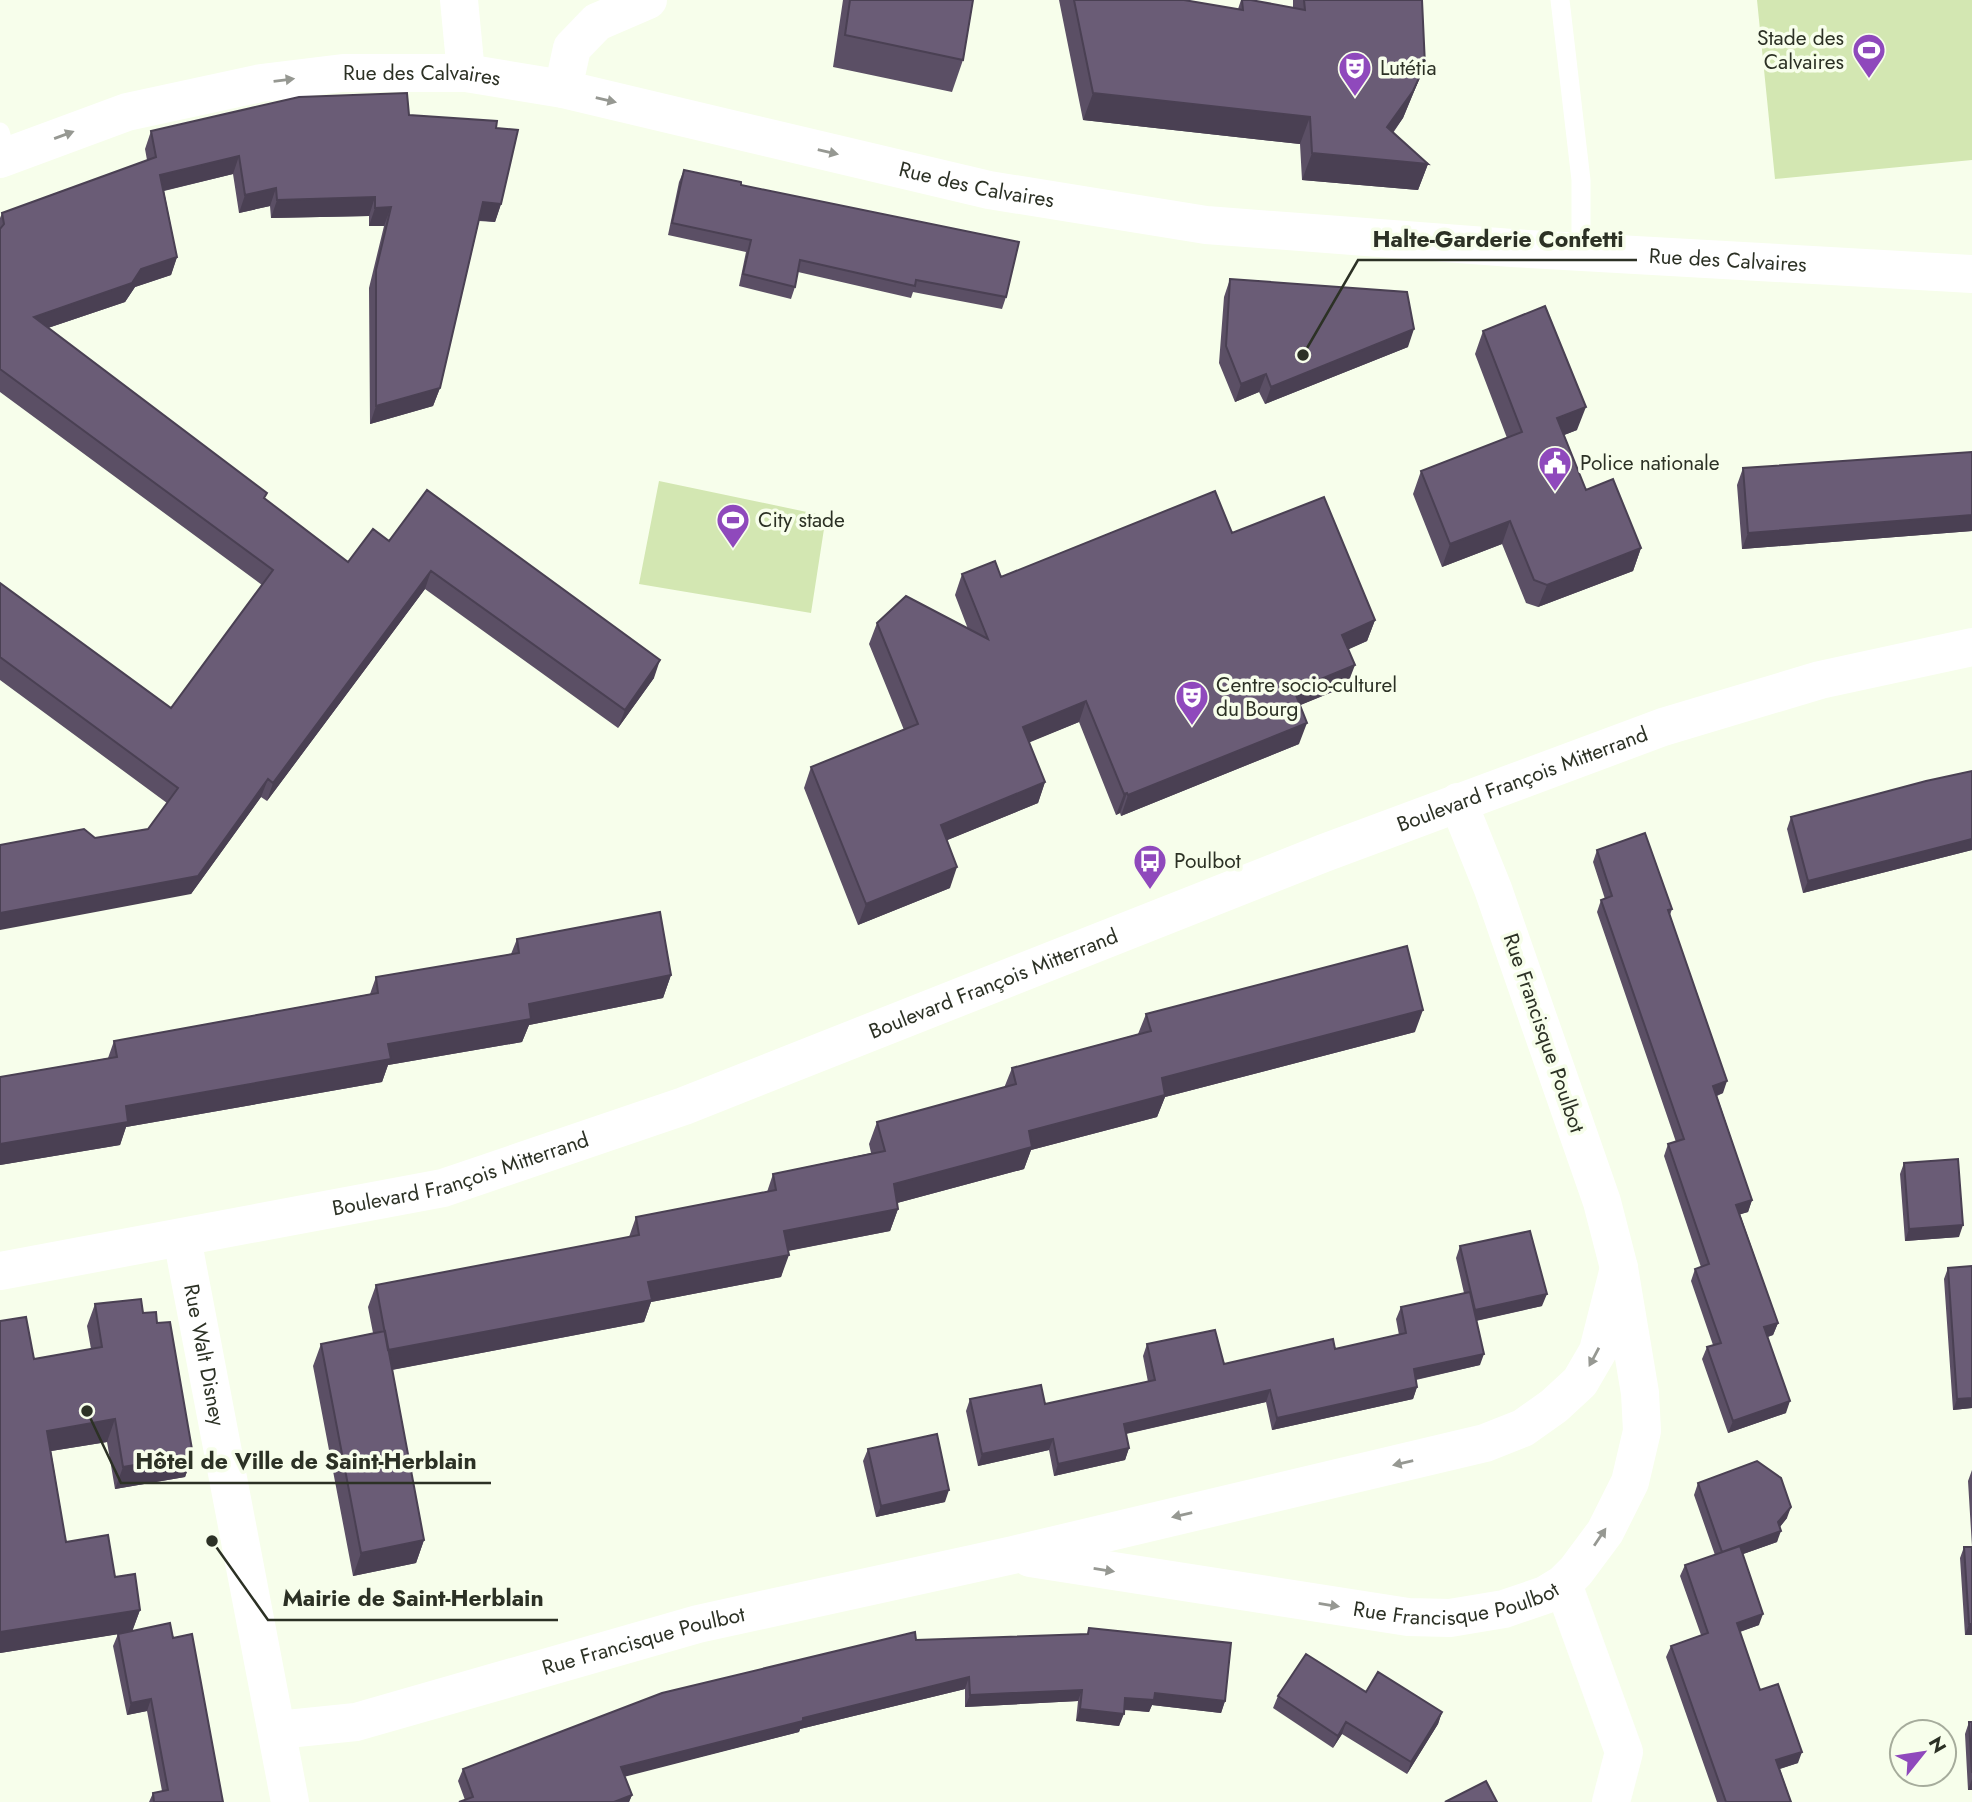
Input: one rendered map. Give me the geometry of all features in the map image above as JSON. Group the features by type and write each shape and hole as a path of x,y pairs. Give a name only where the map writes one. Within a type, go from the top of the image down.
{"street":[{"path":"459,0 466,73"},
{"path":"563,89 572,48 597,22 648,0"},
{"name":"Rue des Calvaires","path":"2,149 127,112 261,83 343,73 466,73 563,89 989,190 1206,225 1581,252 1972,274"},
{"name":"Boulevard François Mitterrand","path":"0,1271 443,1188 684,1106 1458,802 1662,727 1820,680 1972,647"},
{"name":"Rue Francisque Poulbot","path":"1013,1555 1408,1617 1450,1618 1504,1609 1545,1595 1563,1584 1576,1571 1605,1532 1630,1482 1642,1431 1640,1393 1619,1268 1602,1202 1493,889 1458,802"},
{"name":"Rue Walt Disney","path":"182,1238 290,1802"},
{"name":"Rue Francisque Poulbot","path":"277,1730 356,1722 698,1624 1013,1555 1485,1443 1523,1428 1554,1406 1580,1381 1598,1351 1619,1268"},
{"path":"1563,1584 1625,1752 1611,1802"}],"lane":[{"path":"1560,0 1581,180 1581,252"}],"green space":[{"name":"Stade des Calvaires","path":"1757,0 1972,0 1972,160 1775,179"},
{"name":"City stade","path":"659,481 826,516 811,613 639,584"}],"building":[{"path":"850,0 973,0 963,60 845,35"},
{"path":"1074,0 1184,0 1243,10 1242,0 1251,0 1305,10 1304,0 1422,0 1425,65 1413,91 1387,127 1428,164 1312,153 1310,117 1093,93"},
{"path":"407,93 409,115 497,121 496,128 518,130 501,204 483,202 440,388 376,406 376,270 391,207 375,208 375,197 277,200 276,188 245,195 239,156 160,175 177,257 141,269 132,283 34,317 267,493 264,498 348,562 373,529 389,541 427,490 660,660 625,710 431,571 273,783 268,779 198,876 0,913 0,845 84,829 95,838 148,829 178,788 0,657 0,583 171,708 273,570 0,369 0,229 4,224 2,213 156,157 151,131 299,97"},
{"path":"684,170 741,182 741,185 1019,242 1006,297 916,280 915,286 800,260 795,287 743,274 751,240 672,223"},
{"path":"1230,279 1407,292 1414,329 1271,387 1266,374 1241,384 1226,346"},
{"path":"1545,306 1586,407 1557,418 1586,490 1613,479 1641,548 1547,585 1534,580 1510,521 1450,544 1421,471 1522,432 1483,331"},
{"path":"1972,452 1972,515 1748,533 1743,468"},
{"name":"Centre socio-culturel du Bourg","path":"1215,491 1232,533 1324,497 1375,620 1342,635 1355,665 1294,690 1307,723 1128,795 1124,794 1086,701 1023,727 1045,782 941,825 957,867 866,904 811,767 918,724 877,623 906,596 988,639 962,574 995,561 1001,577"},
{"path":"1972,771 1972,839 1808,881 1791,817"},
{"path":"1645,833 1672,909 1668,910 1727,1081 1713,1086 1752,1200 1736,1205 1778,1323 1764,1327 1790,1401 1733,1421 1707,1347 1721,1343 1695,1269 1709,1264 1668,1144 1684,1139 1601,900 1612,896 1597,850"},
{"path":"660,912 671,975 529,1004 531,1019 388,1044 391,1059 126,1106 128,1122 0,1144 0,1077 117,1057 114,1041 378,993 376,977 519,953 517,939"},
{"path":"1407,946 1423,1010 1162,1078 1165,1095 1029,1131 1032,1147 894,1184 898,1209 784,1231 789,1255 648,1282 652,1300 388,1350 376,1285 639,1235 636,1217 776,1190 773,1174 885,1151 877,1122 1016,1084 1012,1068 1151,1031 1146,1014"},
{"path":"1958,1159 1963,1225 1909,1229 1904,1163"},
{"path":"1530,1231 1547,1294 1475,1310 1460,1246"},
{"path":"1972,1266 1972,1398 1957,1399 1948,1268"},
{"path":"1470,1292 1484,1354 1414,1369 1417,1387 1277,1418 1270,1390 1124,1424 1129,1448 1058,1464 1053,1439 982,1454 970,1399 1041,1385 1045,1404 1155,1380 1147,1344 1215,1330 1224,1364 1333,1339 1335,1349 1406,1333 1401,1307"},
{"path":"141,1299 143,1313 156,1312 157,1323 170,1322 193,1455 123,1467 115,1419 47,1431 66,1542 108,1535 115,1577 135,1574 140,1610 0,1632 0,1321 26,1317 34,1359 102,1347 95,1304"},
{"path":"385,1331 424,1540 361,1553 321,1344"},
{"path":"937,1434 949,1490 881,1506 868,1449"},
{"path":"1757,1461 1781,1478 1791,1507 1778,1522 1781,1531 1722,1552 1698,1483"},
{"path":"1740,1546 1763,1614 1737,1623 1760,1690 1778,1684 1802,1752 1776,1760 1791,1802 1726,1802 1671,1646 1708,1633 1685,1565"},
{"path":"1964,1547 1972,1547 1972,1624 1969,1624"},
{"path":"170,1623 173,1638 192,1634 223,1802 154,1802 153,1793 168,1790 151,1699 131,1703 118,1634"},
{"path":"1089,1628 1231,1643 1225,1701 1155,1693 1154,1700 1125,1698 1124,1714 1080,1709 1082,1690 970,1695 969,1677 621,1767 632,1795 614,1802 459,1802 473,1797 463,1769 662,1693 915,1632 916,1640 1088,1634"},
{"path":"1306,1654 1366,1692 1378,1672 1442,1712 1411,1762 1346,1722 1338,1736 1278,1696"},
{"path":"1969,1722 1972,1722 1972,1773"},
{"path":"1486,1781 1497,1802 1445,1802"}],"place":[{"name":"Stade des Calvaires","path":"1869,80"},
{"name":"Lutétia","path":"1355,98"},
{"name":"Halte-Garderie Confetti","path":"1303,355"},
{"name":"Police nationale","path":"1555,493"},
{"name":"City stade","path":"733,550"},
{"name":"Centre socio-culturel du Bourg","path":"1192,727"},
{"name":"Poulbot","path":"1150,891"},
{"name":"Hôtel de Ville de Saint-Herblain","path":"87,1411"},
{"name":"Mairie de Saint-Herblain","path":"212,1541"}]}
